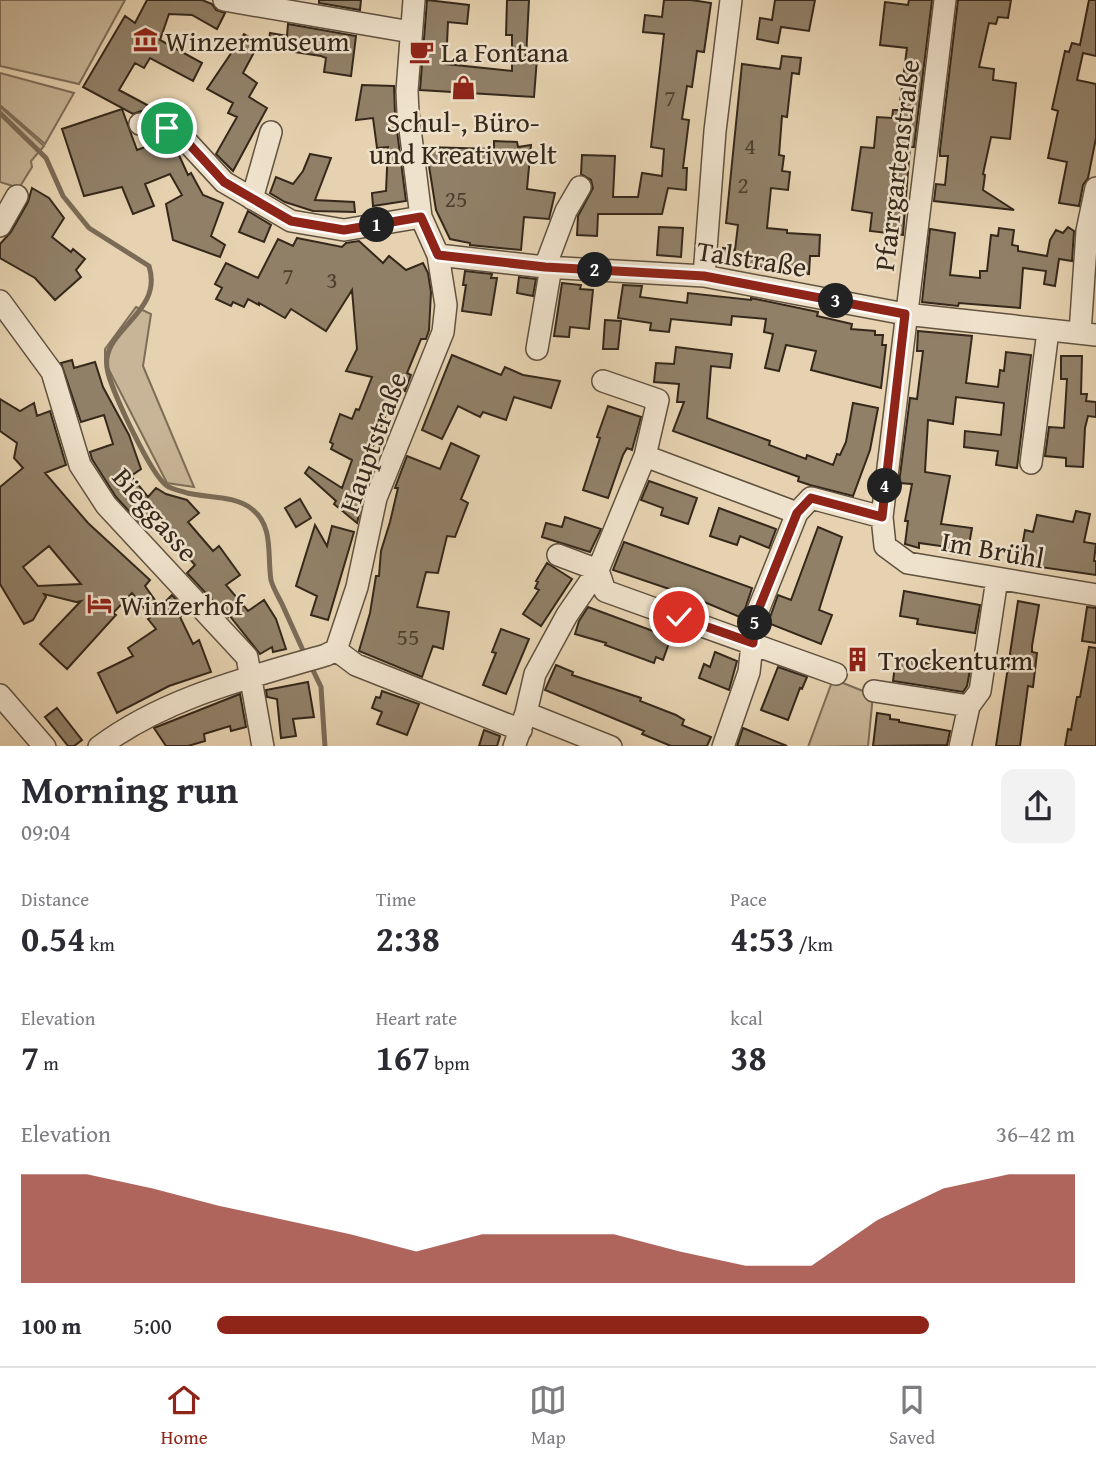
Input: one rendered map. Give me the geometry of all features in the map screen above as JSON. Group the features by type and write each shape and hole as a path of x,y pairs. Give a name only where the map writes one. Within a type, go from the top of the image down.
{"street":[{"path":"224,0 411,32"},
{"name":"Hauptstraße","path":"331,652 357,587 376,498 443,332 446,305 438,255 421,217 408,113 407,91 414,0"},
{"path":"704,276 715,131 731,0"},
{"name":"Pfarrgartenstraße","path":"885,546 882,517 945,0"},
{"path":"140,124 167,128 189,144 224,182 291,221 344,230 421,217"},
{"path":"252,199 271,132"},
{"path":"537,349 548,267 566,211 580,187"},
{"path":"1088,334 1087,231 1096,188"},
{"path":"0,226 17,196"},
{"name":"Talstraße","path":"438,255 548,267 704,276 905,314 1088,334"},
{"name":"Bieggasse","path":"0,301 52,372 80,465 106,505 247,657 263,746"},
{"path":"1031,463 1048,331"},
{"path":"520,730 535,674 567,615 598,570 645,456 658,400 603,382"},
{"path":"645,456 797,513"},
{"path":"723,746 749,672 755,618 797,513 811,498 882,517"},
{"name":"Im Brühl","path":"885,546 908,563 1096,595"},
{"path":"558,555 598,570"},
{"path":"598,570 605,591 836,674"},
{"path":"960,746 969,706 980,691 997,579"},
{"path":"100,746 118,733 164,708 251,676 331,652 356,665 520,730 606,746"},
{"path":"874,691 969,706"},
{"path":"0,695 44,746"}],"shaded area":[{"path":"0,0 125,0 79,84 0,66"},
{"path":"0,73 74,93 45,144 0,105"},
{"path":"0,107 44,146 31,161 32,167 19,188 0,182"},
{"path":"136,307 151,314 143,366 194,487 167,483 105,362 105,349"},
{"path":"833,679 873,695 868,746 808,746"}],"building":[{"path":"147,0 202,0 225,13 217,29 192,15 169,14 160,40 202,63 193,81 150,58 144,68 135,63 119,90 164,114 141,111 133,114 83,87 125,16 135,23"},
{"path":"319,0 361,0 360,10 319,3"},
{"path":"427,0 469,5 467,24 448,22 446,64 512,71 512,35 506,35 507,0 529,0 526,58 537,58 534,97 420,90"},
{"path":"664,0 711,3 704,52 697,51 692,87 687,86 682,119 689,120 683,168 687,168 686,190 668,188 662,214 598,214 597,236 577,235 578,216 593,188 591,180 581,174 582,155 615,156 613,197 638,197 642,173 662,176 664,149 651,147 664,34 643,32 645,15 662,17"},
{"path":"775,0 815,0 809,31 781,27 778,43 757,39 760,18 772,20"},
{"path":"909,0 932,0 914,147 910,147 903,235 870,231 872,213 852,210 861,147 874,148 877,117 892,118 893,110 899,110 907,48 880,45 885,2 908,5"},
{"path":"958,0 1011,0 1008,18 998,17 996,24 989,23 979,67 994,69 993,80 1016,83 1010,139 991,137 983,174 983,190 1014,210 934,201 936,184 945,185 948,156 940,156 940,150"},
{"path":"1089,0 1096,0 1096,56 1083,53 1077,80 1096,84 1096,138 1079,206 1059,203 1067,162 1048,158 1058,111 1052,109 1065,51 1069,52 1072,43 1080,45"},
{"path":"288,24 356,36 351,76 324,72 326,58 321,56 267,48 270,33 287,36"},
{"path":"244,34 259,43 243,73 257,83 249,97 267,108 233,171 216,154 237,117 228,113 233,103 207,89"},
{"path":"782,56 801,58 799,74 792,73 787,117 782,116 779,155 784,156 782,171 790,172 788,190 771,188 767,228 787,230 787,233 820,235 819,256 810,256 809,274 722,261 723,248 735,250 738,225 726,223 742,64 780,69"},
{"path":"362,85 394,86 406,201 373,206 372,193 386,191 388,147 377,148 373,118 356,120"},
{"path":"122,109 137,150 162,141 178,153 188,175 191,173 203,195 223,203 211,236 225,245 220,257 173,240 166,204 182,195 170,174 145,184 154,206 133,214 122,187 84,196 62,129"},
{"path":"494,141 517,142 518,147 531,145 527,189 555,193 549,219 524,217 521,250 470,245 450,239 436,210 426,147 494,149"},
{"path":"310,154 331,158 315,200 354,202 355,212 313,211 285,202 270,193 276,177 293,184 303,171"},
{"path":"32,188 49,198 64,218 52,237 85,259 76,270 81,277 55,300 35,278 0,258 0,244 11,232 28,202"},
{"path":"248,211 271,225 264,242 239,232"},
{"path":"659,227 683,228 681,257 657,255"},
{"path":"1068,227 1074,231 1072,261 1059,259 1055,286 1044,284 1046,271 1023,268 1020,308 922,302 930,229 955,233 950,275 980,278 980,271 987,271 991,235 998,236 999,228 1014,230 1012,245 1018,246 1018,251 1047,256 1050,240 1056,230 1063,233"},
{"path":"297,238 342,247 346,243 359,241 383,263 389,256 406,270 423,263 428,273 431,292 429,330 426,339 421,339 407,373 411,375 405,391 397,387 377,437 378,442 374,444 357,479 367,484 357,523 334,504 336,501 305,473 309,467 342,488 352,460 331,449 333,444 330,442 340,414 352,419 356,409 359,410 372,377 346,371 357,349 352,290 326,331 291,309 285,318 248,299 244,307 233,302 231,306 216,299 222,288 215,284 226,263 258,278 278,239 293,246"},
{"path":"465,271 492,274 491,278 497,278 491,315 462,311"},
{"path":"519,277 536,279 533,296 517,293"},
{"path":"562,283 581,285 580,289 593,290 589,329 570,327 569,337 554,336"},
{"path":"623,285 642,286 640,297 687,303 688,293 751,298 818,312 817,316 852,324 851,329 875,331 875,335 883,335 882,345 886,345 881,388 811,370 816,351 786,345 779,371 765,368 773,334 764,332 766,319 732,316 731,325 671,319 669,332 650,330 651,323 618,318"},
{"path":"605,320 621,321 618,349 603,349"},
{"path":"918,331 972,336 966,383 998,387 1000,370 1004,371 1006,352 1031,355 1017,468 996,465 998,451 964,447 965,431 1001,435 1004,403 956,397 953,424 928,420 925,472 950,476 941,524 972,528 967,556 947,553 948,547 919,543 919,548 905,544 908,521 905,521 912,484 899,483 910,398 917,399 923,351 917,351"},
{"path":"676,347 732,354 730,368 711,366 707,418 770,441 769,445 806,459 807,455 833,465 846,442 853,403 878,408 870,450 853,496 798,481 799,477 673,431 684,402 677,402 679,384 654,382 656,363 674,364"},
{"path":"452,355 501,375 505,367 523,375 560,381 551,408 514,397 506,420 483,412 480,417 458,406 442,439 422,430"},
{"path":"1061,356 1082,356 1081,394 1087,394 1086,401 1096,402 1096,417 1088,416 1085,428 1083,467 1066,466 1066,458 1045,456 1049,427 1064,428 1067,379 1061,379"},
{"path":"72,360 74,368 95,362 103,387 129,435 141,469 131,476 148,497 156,488 187,500 199,513 188,522 213,551 219,546 240,575 226,585 248,611 264,600 276,619 286,649 273,652 272,647 260,654 229,615 228,617 187,573 195,565 159,523 152,518 143,526 116,497 90,452 113,444 104,415 81,422 61,363"},
{"path":"0,399 20,411 34,403 37,416 50,411 66,465 45,473 88,523 150,580 145,586 160,607 172,595 186,610 180,617 193,644 199,640 211,672 169,686 117,713 98,673 133,656 128,648 156,629 148,619 151,617 132,593 113,613 116,615 67,669 40,644 81,601 44,594 46,597 33,620 24,624 0,584 0,487 23,468 14,458 17,443 0,431","holes":["49,546 81,584 38,586 23,567"]},
{"path":"608,406 641,417 632,450 627,448 623,455 608,498 583,490"},
{"path":"451,443 479,456 461,499 468,503 455,537 447,536 438,573 426,572 417,607 449,612 443,649 433,646 422,677 359,651 370,613 376,576 379,576 381,551 398,488 395,488 407,456 440,469"},
{"path":"649,481 697,498 688,524 661,515 663,508 641,500"},
{"path":"300,499 311,518 296,527 285,508"},
{"path":"719,508 776,529 769,548 740,536 737,545 710,536"},
{"path":"1076,511 1090,514 1084,542 1096,544 1096,575 1019,564 1025,530 1033,532 1037,515 1073,522"},
{"path":"565,517 601,529 590,552 542,537 546,523 562,527"},
{"path":"315,525 327,546 332,526 354,532 328,620 311,615 317,596 296,586"},
{"path":"818,527 842,537 819,610 832,615 821,644 768,623 778,595 791,600"},
{"path":"624,542 752,588 742,618 690,596 613,570"},
{"path":"547,563 572,579 541,626 523,614 539,590 535,588 538,582 536,581"},
{"path":"904,591 980,605 975,633 917,624 918,619 900,616"},
{"path":"1018,601 1039,605 1032,646 1032,652 1037,653 1033,687 1028,686 1020,746 996,746"},
{"path":"588,607 664,635 663,637 670,640 663,660 656,657 654,663 605,645 606,643 575,634"},
{"path":"1087,607 1096,608 1096,643 1082,641"},
{"path":"501,629 529,639 506,694 483,685 496,653 492,652"},
{"path":"1089,647 1096,648 1096,746 1065,746 1077,697 1080,697"},
{"path":"715,652 737,661 729,690 699,678 704,664 710,667"},
{"path":"896,658 970,670 967,686 963,692 893,681"},
{"path":"556,665 573,672 572,675 641,698 640,701 676,715 684,720 682,725 711,737 707,746 671,746 642,734 644,731 545,690"},
{"path":"778,667 807,677 788,720 761,710"},
{"path":"308,682 314,717 293,719 296,736 281,738 277,699 267,697 266,690"},
{"path":"382,691 419,704 407,735 377,724 382,712 372,708 376,697 380,698"},
{"path":"240,694 246,727 231,731 230,726 204,734 205,741 188,746 166,746 154,728"},
{"path":"57,708 82,740 74,746 68,746 45,717"},
{"path":"877,713 890,715 890,719 899,722 950,731 947,745 873,746"},
{"path":"743,728 787,746 737,746"},
{"path":"484,730 500,736 497,746 479,746"}],"waterway":[{"path":"0,113 46,158 63,196 89,228 149,266 151,283 148,297 113,342 108,354 107,368 115,393 151,466 167,486 187,493 238,502 260,517 267,533 272,583 306,657"},
{"path":"311,666 321,687 325,746"}],"place":[{"name":"Winzermuseum","path":"145,40"},
{"name":"La Fontana","path":"421,51"},
{"name":"Schul-, Büro- und Kreativwelt","path":"463,87"},
{"name":"Winzerhof","path":"100,604"},
{"name":"Trockenturm","path":"858,659"}],"route":[{"path":"167,128 189,144 224,182 291,221 344,230 421,217 438,255 545,267 704,276 905,314 882,517 811,498 797,513 755,618 753,643 679,617"}]}
